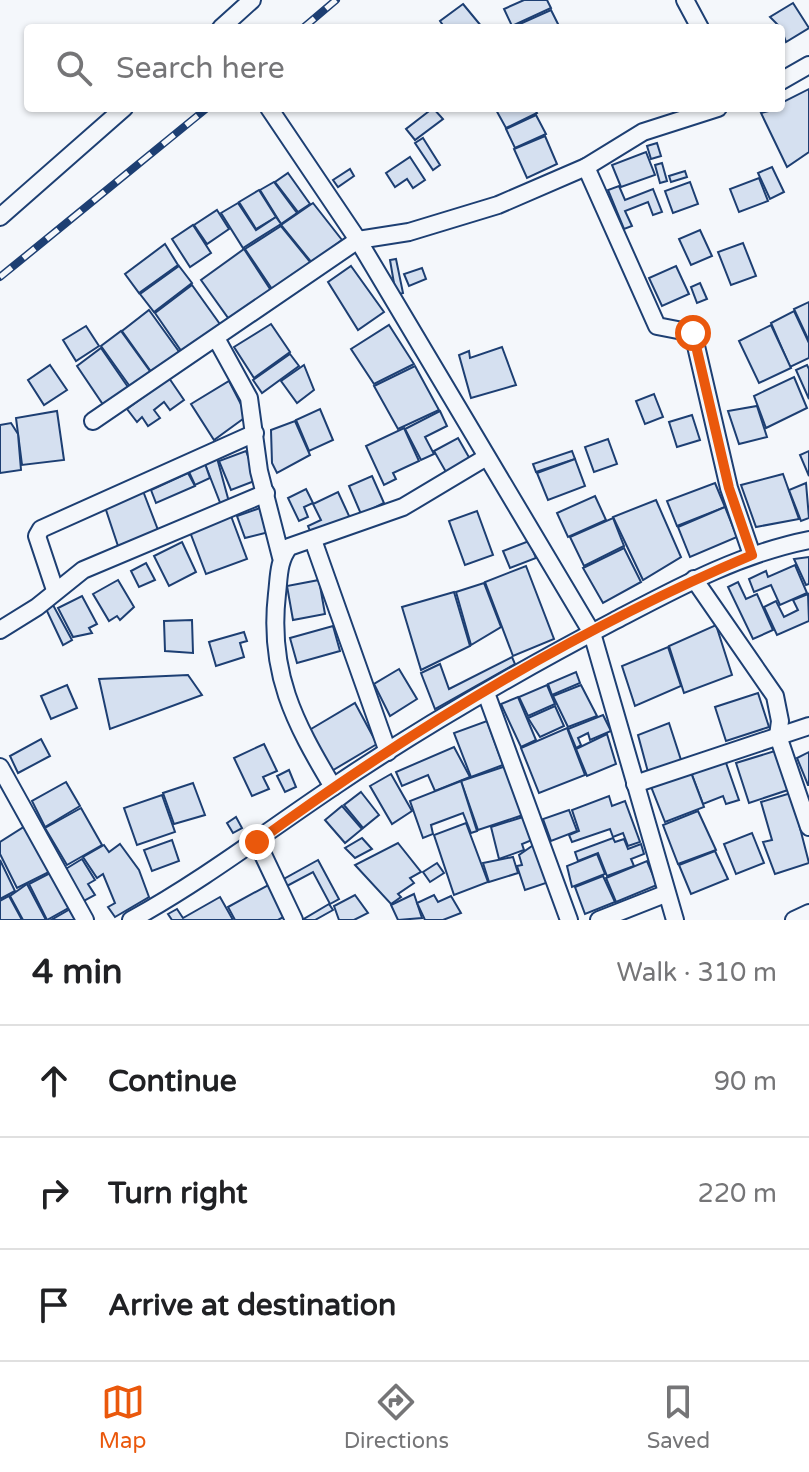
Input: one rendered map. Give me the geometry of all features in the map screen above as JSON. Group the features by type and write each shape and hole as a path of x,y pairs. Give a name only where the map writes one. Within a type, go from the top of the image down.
{"street":[{"path":"225,24 252,0"},
{"path":"685,0 698,24"},
{"path":"785,79 809,65"},
{"path":"0,217 119,112"},
{"path":"272,112 358,240 485,458 592,633 675,920"},
{"path":"93,421 358,240 409,232 533,192 586,167 643,132 706,112"},
{"path":"586,167 657,326 693,333 729,488 752,555"},
{"path":"216,338 249,398 281,557 274,623 279,674 300,730 333,787"},
{"path":"55,590 37,536 41,529 255,433"},
{"path":"281,557 289,547 403,507 485,458"},
{"path":"0,630 37,607 83,570 266,493"},
{"path":"313,540 388,752"},
{"path":"131,920 152,915 333,787 486,693 592,633 694,579 752,555 809,540"},
{"path":"694,579 775,696 780,721 778,736 809,827"},
{"path":"486,693 569,920"},
{"path":"635,784 809,726"},
{"path":"0,767 85,920"},
{"path":"257,842 294,920"},
{"path":"599,920 665,894"},
{"path":"794,920 809,913"}],"building":[{"path":"524,0 547,0 551,8 516,24 511,24 504,9"},
{"path":"793,3 809,28 786,42 785,24 777,24 770,17"},
{"path":"463,4 480,24 442,24 440,21"},
{"path":"551,10 558,24 520,24"},
{"path":"809,89 809,152 787,167 761,113 785,112 785,101"},
{"path":"428,112 437,112 443,119 415,140 406,129"},
{"path":"497,112 537,113 506,128"},
{"path":"536,115 546,134 515,148 506,129"},
{"path":"545,136 557,164 527,178 514,149"},
{"path":"423,138 440,165 433,170 415,143"},
{"path":"657,143 661,156 651,159 647,146"},
{"path":"646,152 655,175 621,187 612,165"},
{"path":"410,157 425,180 413,188 407,179 395,187 386,173"},
{"path":"662,163 667,181 660,183 655,165"},
{"path":"772,167 784,192 770,199 758,173"},
{"path":"350,169 354,176 338,187 333,180"},
{"path":"685,171 687,177 671,182 669,176"},
{"path":"288,173 310,204 298,212 275,182"},
{"path":"759,178 768,201 739,212 730,189"},
{"path":"274,182 297,213 281,224 260,190"},
{"path":"690,182 698,204 673,213 665,191"},
{"path":"619,186 625,200 653,189 662,212 653,215 648,202 625,211 632,226 624,229 608,190"},
{"path":"259,190 276,217 256,229 239,202"},
{"path":"238,203 256,230 276,217 281,224 243,248 221,213"},
{"path":"313,203 342,240 312,263 281,225"},
{"path":"217,210 229,229 207,244 194,225"},
{"path":"193,225 211,253 190,267 172,239"},
{"path":"281,226 311,263 274,292 245,249"},
{"path":"700,230 712,256 691,265 679,239"},
{"path":"743,243 756,276 731,285 718,252"},
{"path":"165,244 178,265 139,293 125,274"},
{"path":"244,249 272,292 231,322 201,280"},
{"path":"396,259 403,293 396,295 390,260"},
{"path":"179,266 192,283 154,312 140,294"},
{"path":"351,266 384,312 358,330 328,282"},
{"path":"676,266 689,294 662,306 649,278"},
{"path":"422,268 426,279 409,286 404,274"},
{"path":"700,283 707,299 697,303 691,287"},
{"path":"192,285 222,327 184,355 155,313"},
{"path":"809,302 809,341 794,309"},
{"path":"149,310 180,353 152,373 122,331"},
{"path":"794,311 809,343 809,358 790,367 771,323"},
{"path":"271,324 290,352 254,378 234,347"},
{"path":"389,325 414,364 374,384 351,349"},
{"path":"771,325 791,368 759,383 739,341"},
{"path":"86,326 99,346 76,361 63,340"},
{"path":"121,331 152,374 131,388 101,346"},
{"path":"502,347 516,385 471,398 459,355 469,351 470,358"},
{"path":"101,348 130,390 106,409 77,366"},
{"path":"290,354 299,366 262,393 253,380"},
{"path":"50,365 67,390 44,405 28,380"},
{"path":"304,365 314,390 297,403 281,381"},
{"path":"807,365 809,369 809,399 796,370"},
{"path":"415,366 439,410 398,429 374,386"},
{"path":"794,377 807,408 766,428 754,396"},
{"path":"169,378 184,400 170,410 164,402 154,410 160,418 148,426 142,417 137,422 127,409"},
{"path":"229,381 247,416 214,440 191,404"},
{"path":"654,394 663,417 645,424 636,401"},
{"path":"757,406 767,437 739,444 728,411"},
{"path":"320,409 333,440 309,451 296,420"},
{"path":"57,411 64,460 22,465 16,418"},
{"path":"440,411 447,426 425,437 434,454 421,460 405,429"},
{"path":"692,415 700,440 677,447 669,422"},
{"path":"295,421 310,455 277,473 272,463 271,430"},
{"path":"11,423 18,434 21,470 0,473 0,425"},
{"path":"404,428 419,461 393,473 396,479 384,485 366,446"},
{"path":"458,438 470,459 446,472 434,451"},
{"path":"608,439 617,464 594,472 585,447"},
{"path":"246,451 257,480 231,490 219,461"},
{"path":"572,451 575,459 536,472 533,464"},
{"path":"809,451 809,476 800,455"},
{"path":"217,458 229,502 221,505 205,464"},
{"path":"575,459 585,486 548,500 537,473"},
{"path":"205,464 210,478 195,485 189,472"},
{"path":"188,473 195,486 156,503 151,490"},
{"path":"783,474 799,519 756,527 741,485"},
{"path":"372,476 384,503 361,514 349,486"},
{"path":"715,483 725,507 677,526 667,501"},
{"path":"806,483 809,518 801,521 789,490"},
{"path":"306,489 313,503 304,507 308,517 299,521 288,498"},
{"path":"143,491 158,530 118,546 105,507"},
{"path":"338,492 350,518 312,536 308,526 321,520 313,504"},
{"path":"595,496 606,520 568,537 557,513"},
{"path":"656,500 681,557 643,580 613,517"},
{"path":"263,507 269,532 245,538 237,516"},
{"path":"725,507 737,537 690,557 678,527"},
{"path":"477,511 493,555 465,565 449,521"},
{"path":"231,516 247,559 206,574 190,532"},
{"path":"613,518 624,546 584,566 570,537"},
{"path":"529,541 536,558 510,568 503,551"},
{"path":"182,542 196,572 169,586 154,556"},
{"path":"624,548 641,582 603,603 583,568"},
{"path":"809,557 809,584 806,585 794,559"},
{"path":"146,563 155,580 139,587 131,571"},
{"path":"795,565 807,593 780,605 771,585 754,592 749,579 766,571 768,577"},
{"path":"526,566 554,639 513,656 485,582"},
{"path":"118,580 134,607 120,620 117,616 109,621 93,594"},
{"path":"319,580 325,614 293,620 287,586"},
{"path":"738,582 746,599 757,594 773,630 753,639 728,587"},
{"path":"484,583 501,627 471,645 456,592"},
{"path":"454,592 470,646 421,670 402,607"},
{"path":"808,594 809,621 777,635 764,607 776,601 784,617 798,610 793,600"},
{"path":"82,596 97,624 89,628 92,633 73,637 58,608"},
{"path":"53,605 72,640 63,645 46,609"},
{"path":"192,620 193,653 165,651 164,621"},
{"path":"716,625 732,675 684,693 669,646"},
{"path":"333,626 340,651 297,663 290,638"},
{"path":"244,632 247,641 240,643 244,657 216,666 209,642"},
{"path":"668,647 681,686 635,706 622,666"},
{"path":"512,657 515,664 435,709 421,673 440,664 449,689"},
{"path":"399,669 417,699 390,716 374,684"},
{"path":"576,672 580,683 552,695 548,684"},
{"path":"188,675 202,695 110,729 99,679"},
{"path":"67,685 77,708 51,719 41,696"},
{"path":"547,685 555,704 528,716 519,697"},
{"path":"581,685 597,716 568,727 553,696"},
{"path":"758,693 769,727 726,741 715,707"},
{"path":"518,697 536,740 521,747 501,704"},
{"path":"355,703 377,744 330,772 306,732"},
{"path":"555,706 564,726 540,737 528,718"},
{"path":"603,715 611,731 590,740 588,733 578,738 581,745 576,748 568,729"},
{"path":"487,721 503,765 471,777 454,733"},
{"path":"669,723 681,760 648,772 638,735"},
{"path":"567,728 585,775 539,793 521,748"},
{"path":"607,734 616,764 587,776 576,749"},
{"path":"41,739 50,756 18,773 10,756"},
{"path":"264,744 277,771 263,777 269,789 252,796 234,758"},
{"path":"454,747 470,777 435,791 428,775 402,786 396,772"},
{"path":"778,750 791,789 749,803 736,763"},
{"path":"809,752 809,785 808,785 797,758"},
{"path":"725,760 739,800 726,804 723,796 703,804 691,772"},
{"path":"506,766 523,815 478,830 461,781"},
{"path":"289,770 296,787 285,792 277,776"},
{"path":"690,770 704,807 665,822 650,784"},
{"path":"391,774 412,811 392,824 370,786"},
{"path":"461,781 477,831 471,833 463,813 431,825 433,834 423,838 410,801"},
{"path":"66,782 80,806 45,827 32,801"},
{"path":"193,783 205,815 174,824 163,793"},
{"path":"361,792 379,815 363,828 344,805"},
{"path":"791,793 809,863 775,874 763,842 772,840 761,802"},
{"path":"162,795 175,832 137,845 124,808"},
{"path":"609,796 612,806 625,801 640,842 628,846 623,833 613,837 610,829 572,842 569,835 579,831 572,810"},
{"path":"342,806 362,829 345,843 325,820"},
{"path":"81,808 102,845 67,865 45,828"},
{"path":"569,810 577,831 551,841 543,819"},
{"path":"698,811 716,850 678,864 663,825"},
{"path":"236,817 242,828 233,833 227,823"},
{"path":"523,817 532,840 522,844 524,850 499,859 491,827"},
{"path":"30,823 53,870 17,888 0,854 0,842"},
{"path":"466,823 488,882 454,895 434,835"},
{"path":"752,833 764,863 736,874 724,844"},
{"path":"362,838 372,849 355,858 345,848"},
{"path":"613,838 615,842 624,839 628,849 641,844 644,854 631,859 634,866 607,876 598,853 578,861 575,852"},
{"path":"172,840 179,861 152,871 144,850"},
{"path":"398,843 421,872 410,878 414,883 398,894 401,897 391,904 355,865"},
{"path":"120,844 139,870 149,897 115,917 108,907 115,903 103,874 97,878 83,857 104,845 109,852"},
{"path":"535,844 552,881 525,890 517,866 522,865 519,855"},
{"path":"715,851 728,879 691,894 679,865"},
{"path":"597,854 605,874 572,887 567,866"},
{"path":"513,857 518,873 489,882 483,863"},
{"path":"82,859 95,880 88,884 95,895 82,902 64,870"},
{"path":"0,860 15,891 0,899"},
{"path":"318,860 339,899 330,904 313,872 285,887 282,880"},
{"path":"647,861 657,885 616,902 606,878"},
{"path":"437,863 444,873 430,882 423,872"},
{"path":"54,871 72,906 47,920 29,884"},
{"path":"603,876 615,902 585,914 575,887"},
{"path":"272,883 289,914 278,920 235,920 228,907"},
{"path":"27,884 46,920 23,920 10,896"},
{"path":"414,894 422,918 398,920 391,905"},
{"path":"355,895 368,913 354,920 339,920 334,906"},
{"path":"434,895 438,902 451,896 461,913 443,920 425,920 417,903"},
{"path":"9,896 22,920 0,920 0,901"},
{"path":"220,897 233,920 172,920 168,914 177,909 183,918"},
{"path":"329,904 333,910 315,920 302,920"},
{"path":"72,908 79,920 51,920"}],"railway":[{"path":"308,24 336,0"},
{"path":"0,277 202,112"}],"route":[{"path":"257,842 333,787 418,732 592,633 694,579 752,555 729,488 693,333"}]}
